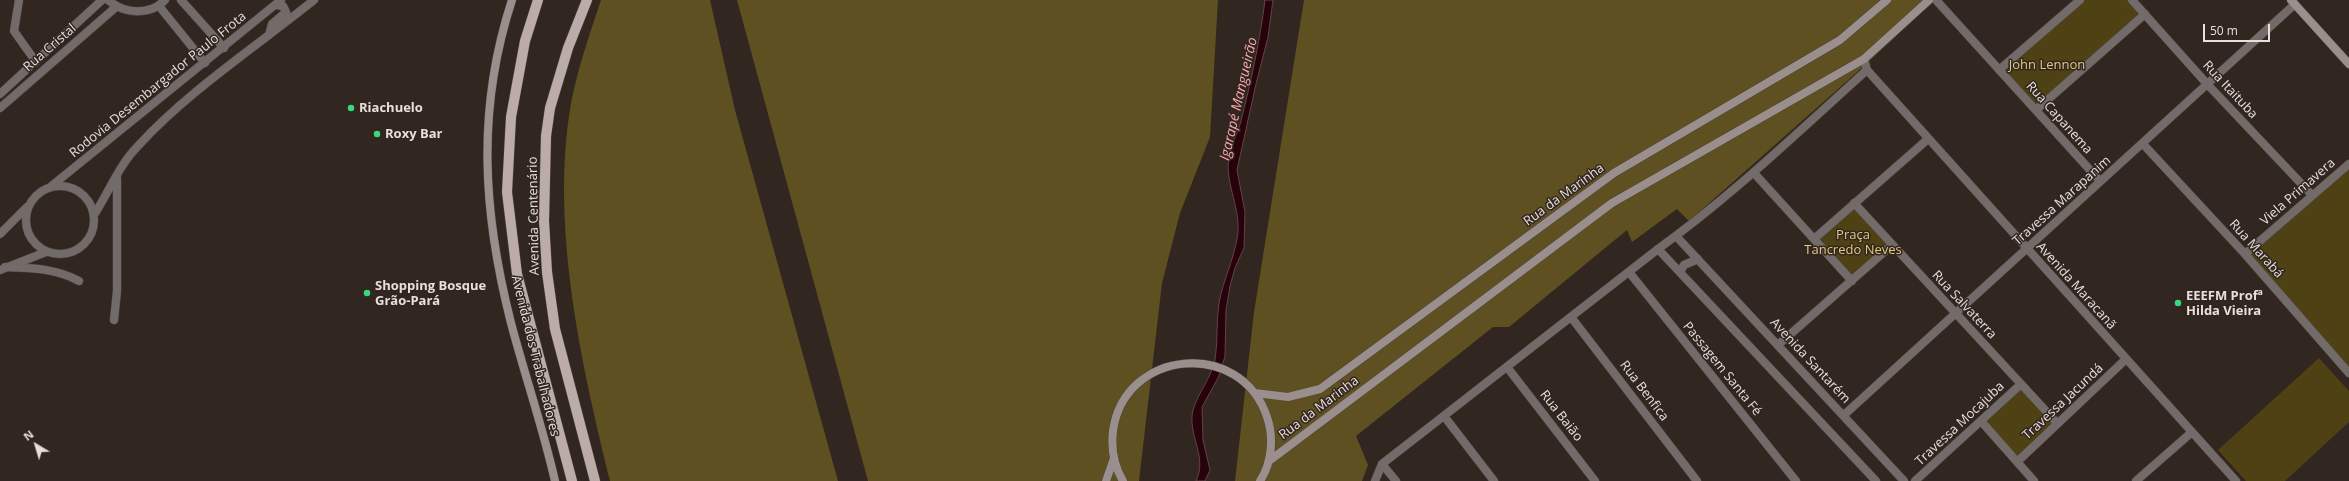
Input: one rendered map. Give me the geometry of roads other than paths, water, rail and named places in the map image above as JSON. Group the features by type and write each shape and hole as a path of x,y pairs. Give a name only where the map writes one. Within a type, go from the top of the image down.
{"main road":[{"name":"Avenida dos Trabalhadores","path":"512,0 502,32 492,86 487,134 486,182 493,229 511,322 555,481"},
{"name":"Avenida Centenário","path":"538,0 525,41 511,117 507,192 517,274 572,481"},
{"name":"Avenida Centenário","path":"587,0 565,55 550,108 546,136 544,221 546,272 555,330 595,481"},
{"name":"Rua da Marinha","path":"1255,393 1288,397 1320,389 1614,174 1840,40 1887,0"},
{"name":"Rua da Marinha","path":"1269,461 1612,203 1864,59 1929,0"},
{"path":"2293,2 2349,64"},
{"path":"1123,481 1114,458 1112,440 1114,423 1121,406 1130,391 1145,377 1174,364 1194,362 1211,364 1228,371 1243,380 1255,393 1264,408 1270,425 1271,443 1269,461 1260,481"},
{"path":"1106,481 1114,458"}],"street":[{"path":"19,0 14,31 36,62"},
{"name":"Rua Cristal","path":"0,94 102,0"},
{"path":"108,0 116,7 138,12 162,3 206,63"},
{"path":"181,0 224,48"},
{"path":"94,215 128,158 138,145 172,113 314,0"},
{"name":"Rua Capanema","path":"1936,0 2100,181"},
{"path":"1999,70 2080,0"},
{"name":"Rua Itaituba","path":"2132,0 2208,85 2312,195"},
{"path":"269,35 270,26 286,12 283,6 278,2"},
{"name":"Rodovia Desembargador Paulo Frota","path":"49,188 206,63 278,2"},
{"name":"Travessa Marapanim","path":"1844,415 2100,181 2208,85 2293,2"},
{"name":"Rua Cristal","path":"0,108 116,7"},
{"path":"2036,110 2145,14"},
{"path":"1375,481 1382,464 1676,236 1754,172 1867,70 1864,59"},
{"name":"Avenida Maracanã","path":"1867,70 2026,249 2236,481"},
{"path":"1814,239 1928,139"},
{"name":"Rua Marabá","path":"2143,144 2245,254 2349,373"},
{"name":"Viela Primavera","path":"2245,254 2349,164"},
{"path":"1754,172 1852,281"},
{"path":"114,320 117,292 117,178"},
{"path":"0,234 34,198 49,188 66,186 81,194 91,207 94,215 93,228 90,236 78,249 60,254 46,252 35,244 28,232 26,218 29,205"},
{"name":"Rua Salvaterra","path":"1854,203 2057,423"},
{"name":"Avenida Santarém","path":"1676,236 1904,481"},
{"path":"1778,346 1892,245"},
{"path":"1658,249 1876,481"},
{"path":"3,269 46,252"},
{"path":"1680,272 1684,265 1698,259"},
{"path":"3,269 49,270 79,281"},
{"name":"Passagem Santa Fé","path":"1629,272 1796,481"},
{"name":"Rua Benfica","path":"1571,316 1697,481"},
{"name":"Travessa Jacundá","path":"2017,462 2126,359"},
{"name":"Rua Baião","path":"1507,367 1595,481"},
{"name":"Travessa Mocajuba","path":"1915,481 2020,384"},
{"path":"1444,416 1494,481"},
{"path":"1981,421 2034,481"},
{"path":"2136,481 2192,432"},
{"path":"1382,464 1396,481"}],"place":[{"name":"Riachuelo","path":"351,108"},
{"name":"Roxy Bar","path":"377,134"},
{"name":"Shopping Bosque Grão-Pará","path":"367,293"},
{"name":"EEEFM Profª Hilda Vieira","path":"2178,303"}],"park label":[{"name":"John Lennon","path":"2047,65"},
{"name":"Praça Tancredo Neves","path":"1853,242"}],"water label":[{"name":"Igarapé Mangueirão","path":"1239,99"}]}
